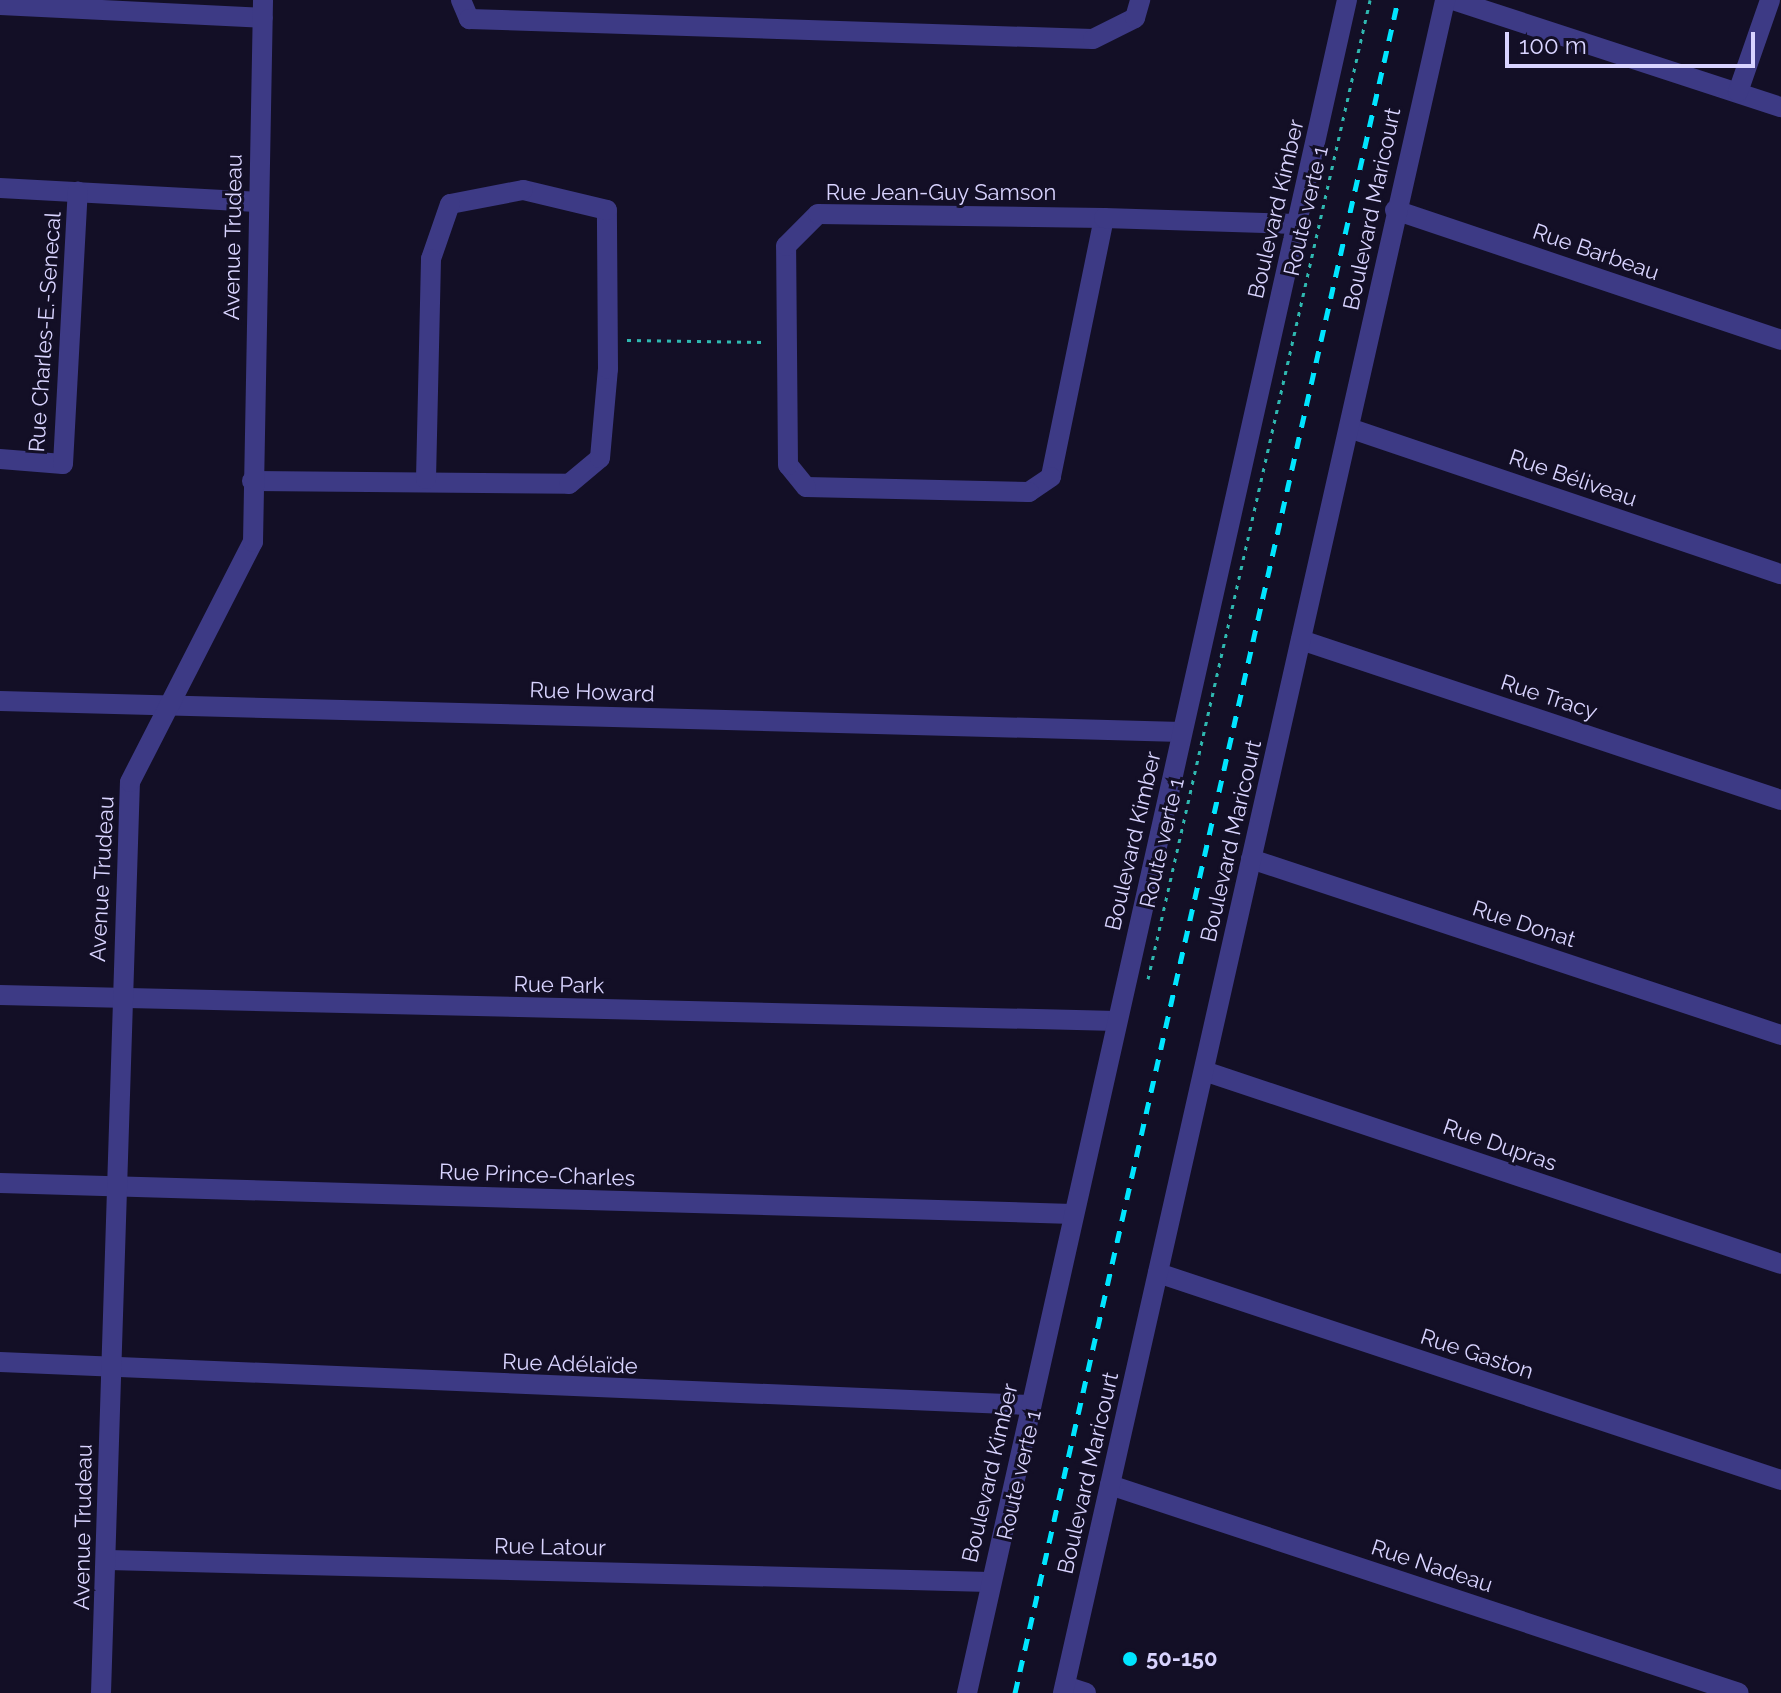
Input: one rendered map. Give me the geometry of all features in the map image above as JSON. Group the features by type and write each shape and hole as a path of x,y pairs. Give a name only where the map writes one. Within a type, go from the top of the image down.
{"street":[{"path":"461,0 469,19 1093,39 1135,18 1140,0"},
{"name":"Boulevard Kimber","path":"967,1693 1347,0"},
{"name":"Boulevard Maricourt","path":"1064,1689 1349,428 1395,210 1445,0"},
{"path":"1453,0 1781,107"},
{"path":"1738,92 1770,0"},
{"path":"0,5 263,9"},
{"name":"Avenue Trudeau","path":"101,1693 108,1560 108,1371 130,782 175,705 253,542 263,9"},
{"name":"Rue Charles-E.-Senecal","path":"0,188 258,202"},
{"path":"252,481 426,479 569,484 600,458 608,339 607,210 523,190 450,204 431,259 426,479"},
{"name":"Rue Charles-E.-Senecal","path":"0,459 63,464 78,191"},
{"name":"Rue Barbeau","path":"1395,210 1781,340"},
{"name":"Rue Jean-Guy Samson","path":"1104,218 1051,477 1029,492 806,487 788,465 786,246 818,214 1104,218 1297,224"},
{"name":"Rue Béliveau","path":"1349,428 1781,574"},
{"name":"Rue Tracy","path":"1301,640 1781,800"},
{"name":"Rue Howard","path":"0,701 1182,732"},
{"name":"Rue Donat","path":"1251,859 1781,1035"},
{"name":"Rue Park","path":"0,995 1117,1021"},
{"name":"Rue Dupras","path":"1204,1071 1781,1264"},
{"name":"Rue Prince-Charles","path":"0,1183 1073,1214"},
{"name":"Rue Gaston","path":"1158,1273 1781,1480"},
{"name":"Rue Adélaïde","path":"0,1362 108,1371 1030,1405"},
{"name":"Rue Nadeau","path":"1110,1485 1739,1693"},
{"name":"Rue Latour","path":"108,1560 990,1582"},
{"path":"1064,1689 1086,1693"}],"path":[{"name":"Route verte 1","path":"1145,992 1370,0"},
{"path":"608,339 787,342"}],"railway":[{"path":"1015,1693 1398,0"}],"place":[{"name":"50-150","path":"1130,1659"}]}
